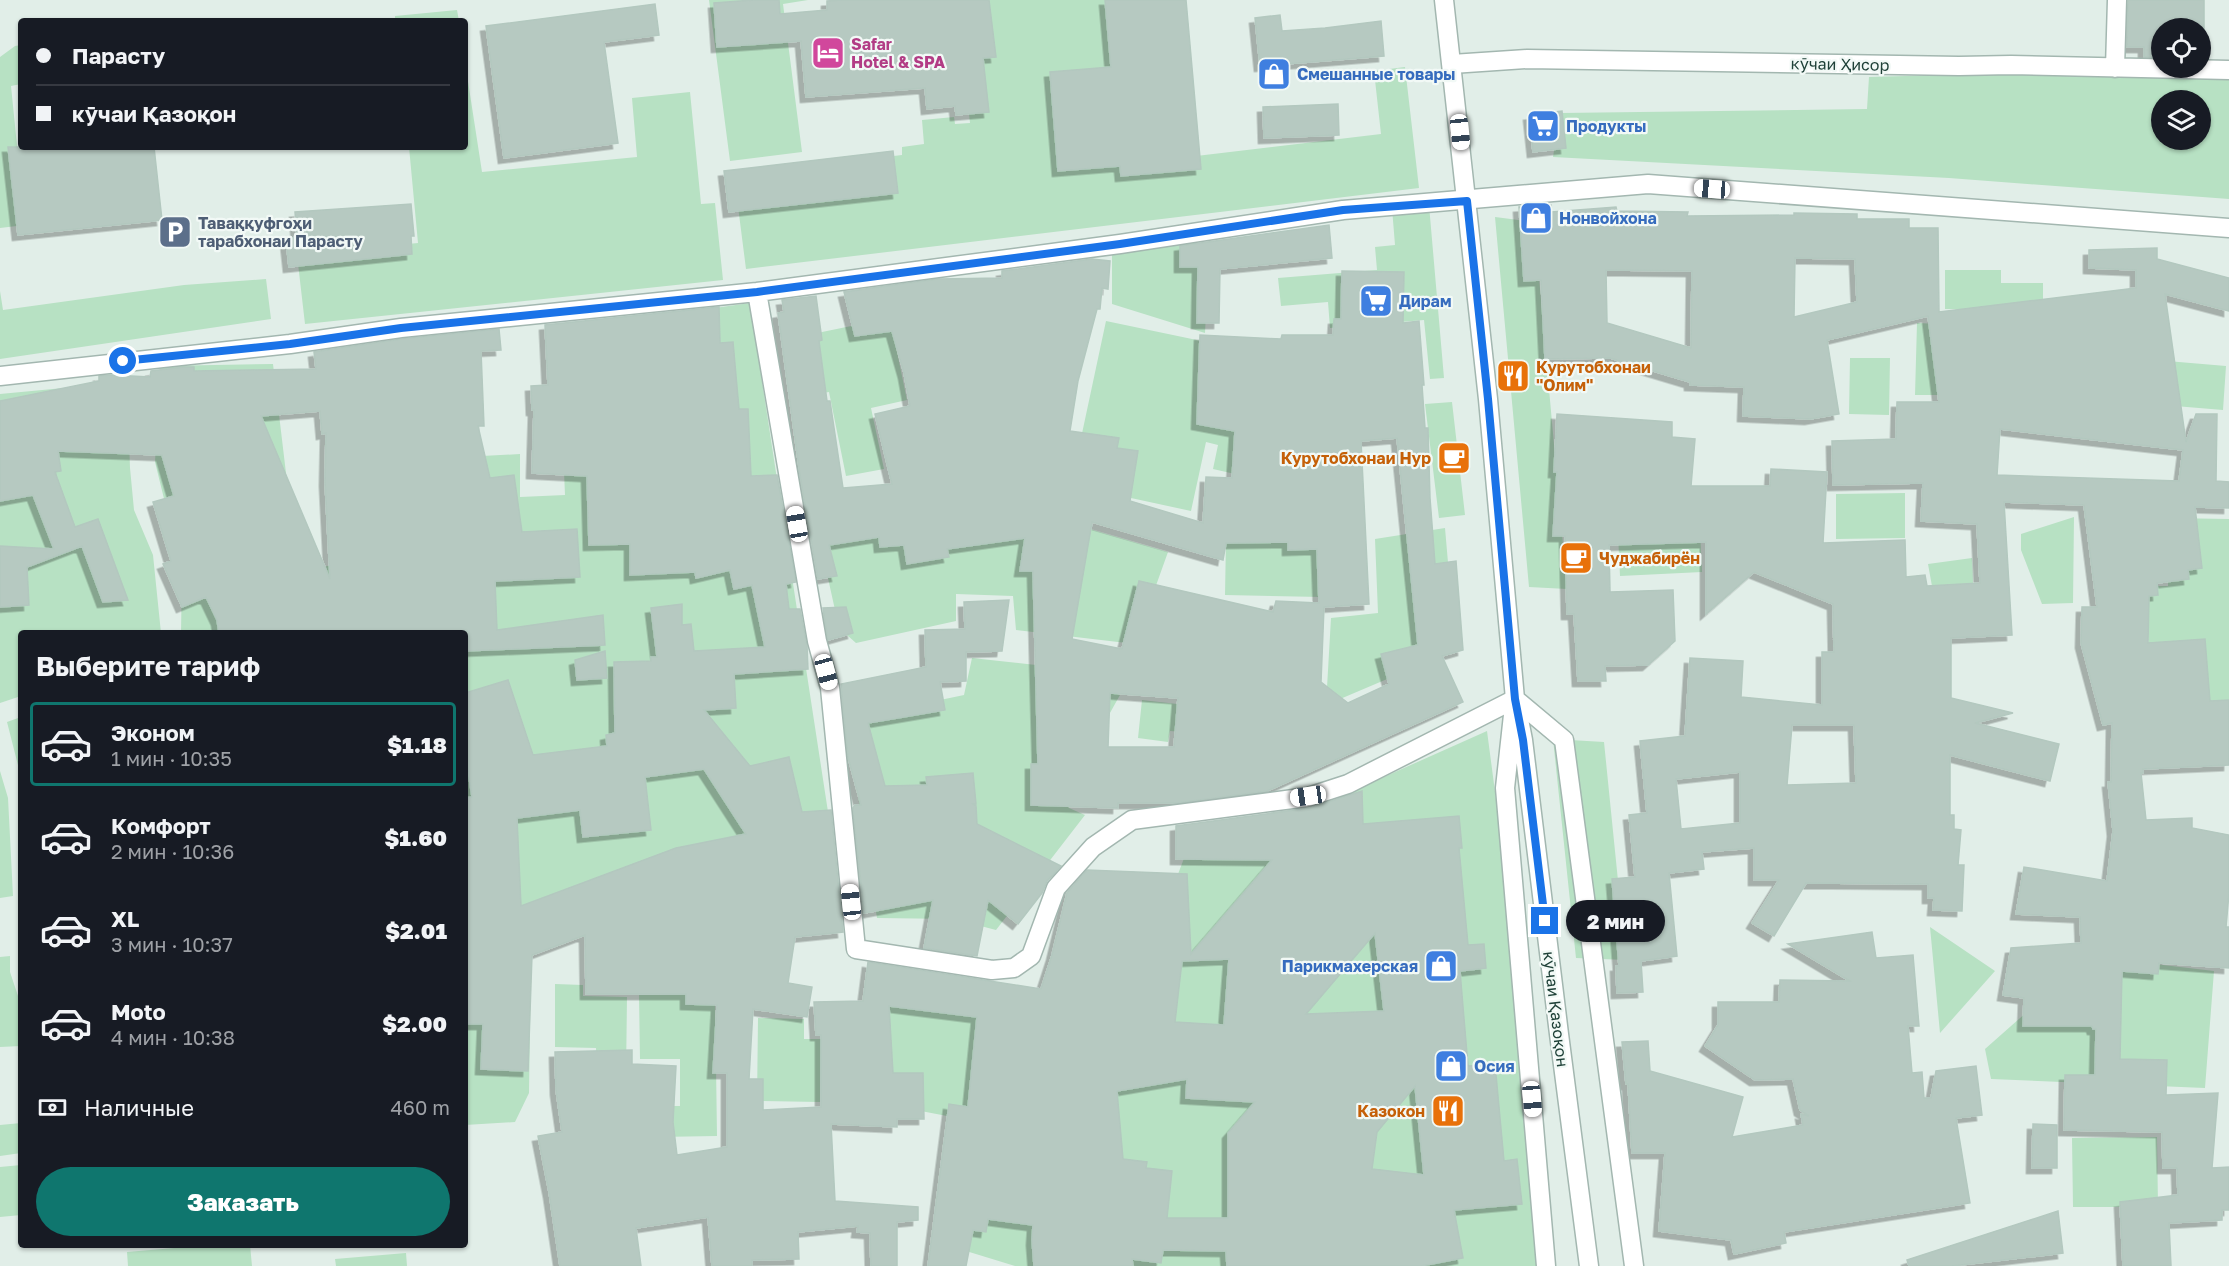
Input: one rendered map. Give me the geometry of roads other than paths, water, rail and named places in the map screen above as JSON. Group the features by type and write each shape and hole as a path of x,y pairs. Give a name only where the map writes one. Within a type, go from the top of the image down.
{"street":[{"name":"кӯчаи Қазоқон","path":"1444,0 1488,399 1515,699 1523,740 1558,1034 1590,1266"},
{"path":"2115,68 2117,0"},
{"name":"кӯчаи Ҳисор","path":"1452,64 1527,59 2229,70"},
{"path":"0,376 290,344 401,328 757,292 1120,244 1343,210 1648,184 2229,228"},
{"path":"757,292 817,641 830,688 856,949 992,970 1014,968 1030,956 1056,888 1093,847 1132,820 1308,796 1348,784 1515,699"},
{"path":"1515,699 1504,788 1546,1266"},
{"path":"1515,699 1564,740 1634,1266"}],"place":[{"name":"Safar Hotel & SPA","path":"828,53"},
{"name":"Смешанные товары","path":"1274,74"},
{"name":"Продукты","path":"1543,126"},
{"name":"Нонвойхона","path":"1536,218"},
{"name":"Таваққуфгоҳи тарабхонаи Парасту","path":"175,232"},
{"name":"Дирам","path":"1376,301"},
{"name":"Курутобхонаи \"Олим\"","path":"1513,376"},
{"name":"Курутобхонаи Нур","path":"1454,458"},
{"name":"Чуджабирён","path":"1576,558"},
{"name":"Парикмахерская","path":"1441,966"},
{"name":"Осия","path":"1451,1066"},
{"name":"Казокон","path":"1448,1111"}]}
